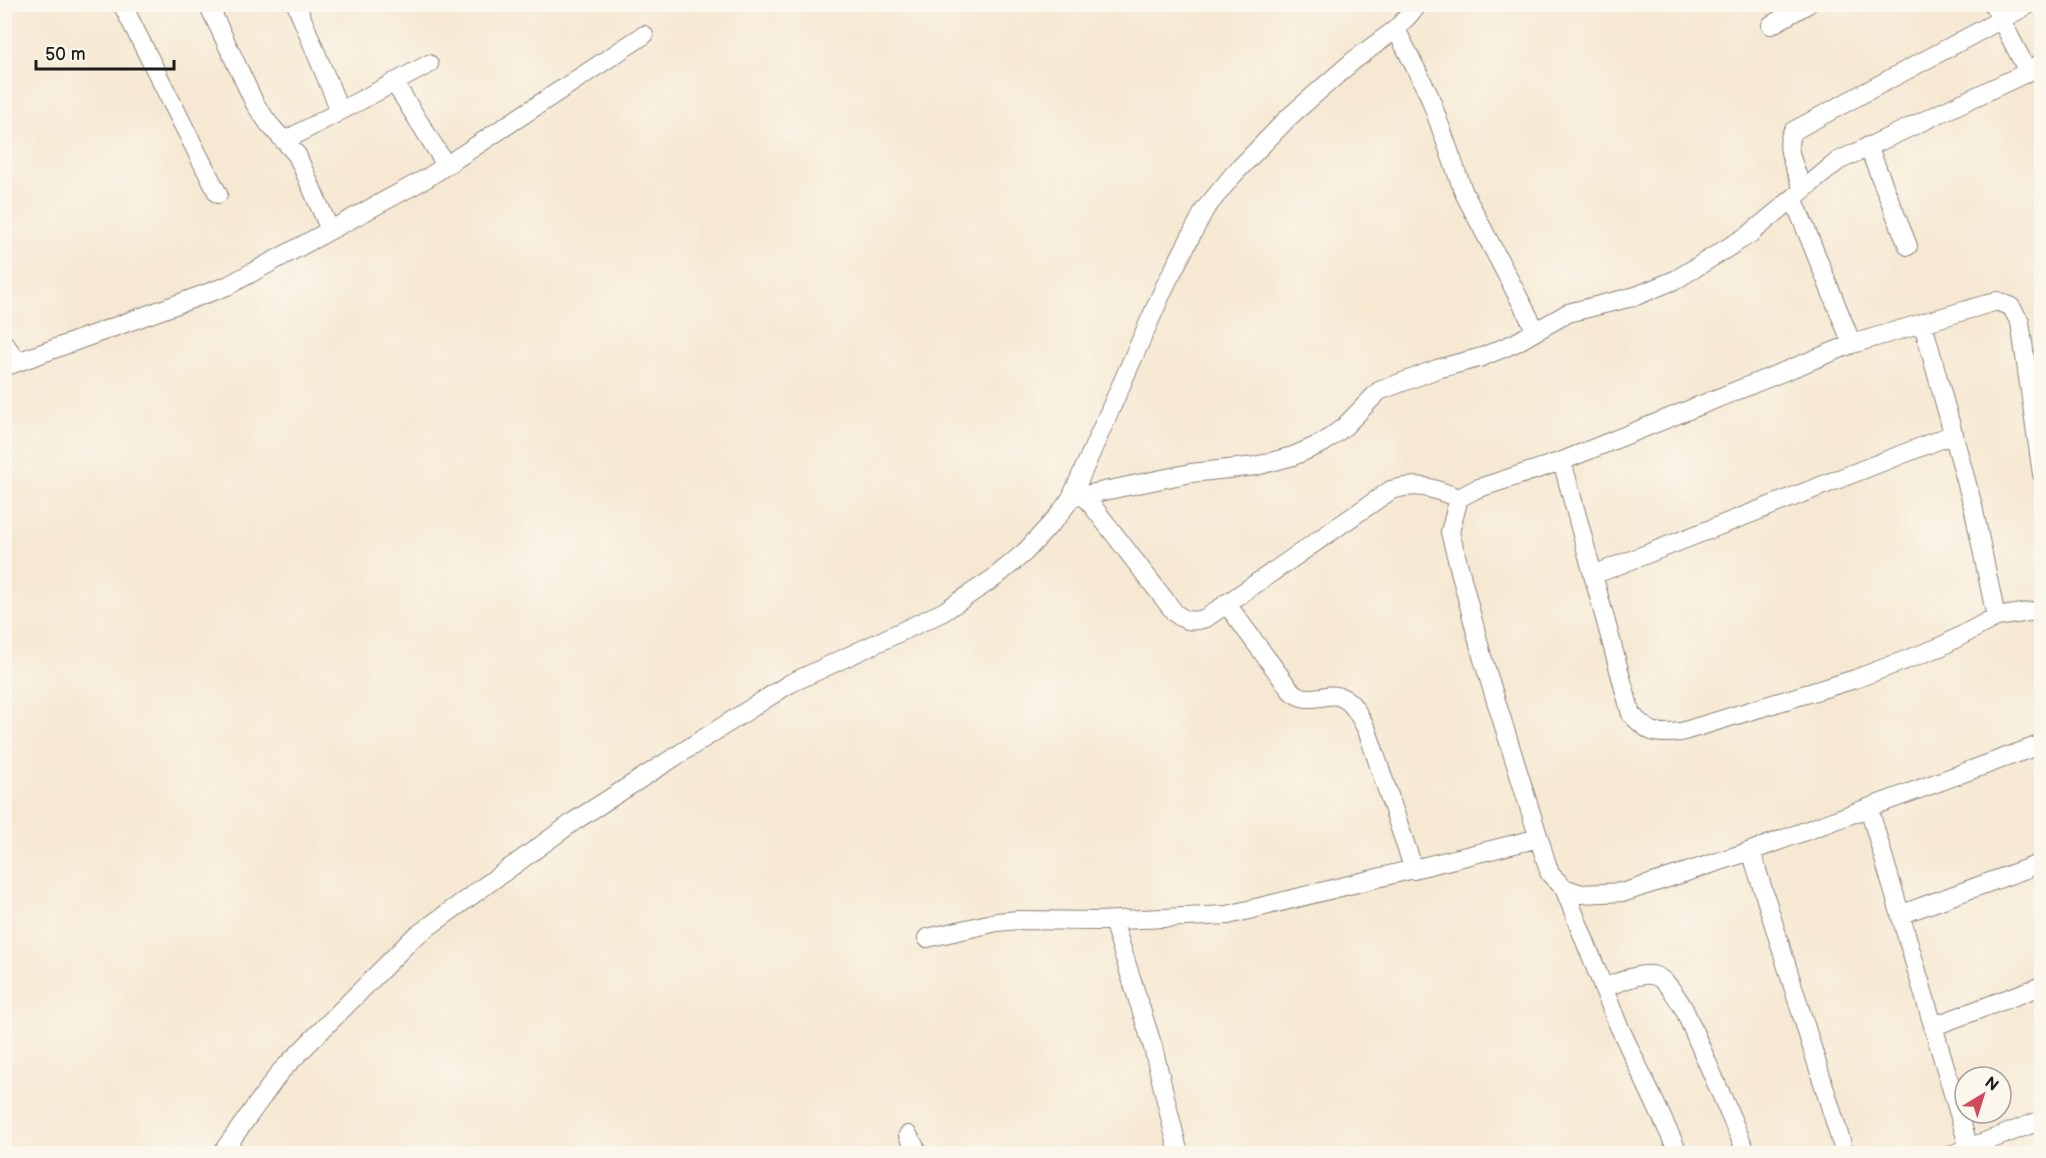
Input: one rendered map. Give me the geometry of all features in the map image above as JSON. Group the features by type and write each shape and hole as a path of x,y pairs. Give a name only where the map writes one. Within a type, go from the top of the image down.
{"street":[{"path":"122,4 218,194"},
{"path":"208,4 262,117 297,155 330,230"},
{"path":"1771,24 1808,4"},
{"path":"1852,344 1798,195 1788,137 1793,131 1997,12 2030,4"},
{"path":"299,5 340,111"},
{"path":"221,1154 281,1071 420,932 576,820 789,684 943,612 994,578 1025,552 1077,496 1165,286 1205,209 1233,175 1290,117 1353,61 1396,29 1416,5"},
{"path":"1077,496 1191,473 1256,466 1293,456 1336,434 1379,391 1437,369 1482,357 1568,313 1636,296 1677,279 1750,234 1838,161 2038,66 1997,12"},
{"path":"1396,29 1429,95 1464,193 1536,331"},
{"path":"4,343 11,364 227,286 446,165 644,35"},
{"path":"284,141 429,64"},
{"path":"394,82 446,165"},
{"path":"1868,146 1908,246"},
{"path":"1077,496 1175,613 1184,620 1195,621 1206,618 1391,490 1410,485 1426,485 1458,498 1476,489 1562,461 1852,344 1997,301 2011,307 2020,322 2035,382 2042,474"},
{"path":"1923,324 1954,435 1996,617"},
{"path":"1593,575 1954,435"},
{"path":"1562,461 1631,714 1646,730 1661,734 1681,732 1855,679 1940,646 1996,617 2042,610"},
{"path":"1458,498 1450,532 1482,656 1550,874 1564,888 1603,988 1679,1154"},
{"path":"1226,603 1291,691 1299,698 1307,700 1330,695 1341,697 1357,712 1367,730 1414,870"},
{"path":"1564,888 1581,894 1625,892 1750,851 2042,744"},
{"path":"1869,808 1934,1026 1961,1151 2042,1120"},
{"path":"927,938 997,922 1113,921 1228,915 1539,838"},
{"path":"1750,851 1845,1154"},
{"path":"1902,914 2042,863"},
{"path":"1113,921 1153,1047 1179,1154"},
{"path":"1603,988 1638,975 1652,974 1663,978 1672,988 1684,1009 1747,1154"},
{"path":"1934,1026 2042,986"},
{"path":"908,1135 919,1154"}]}
